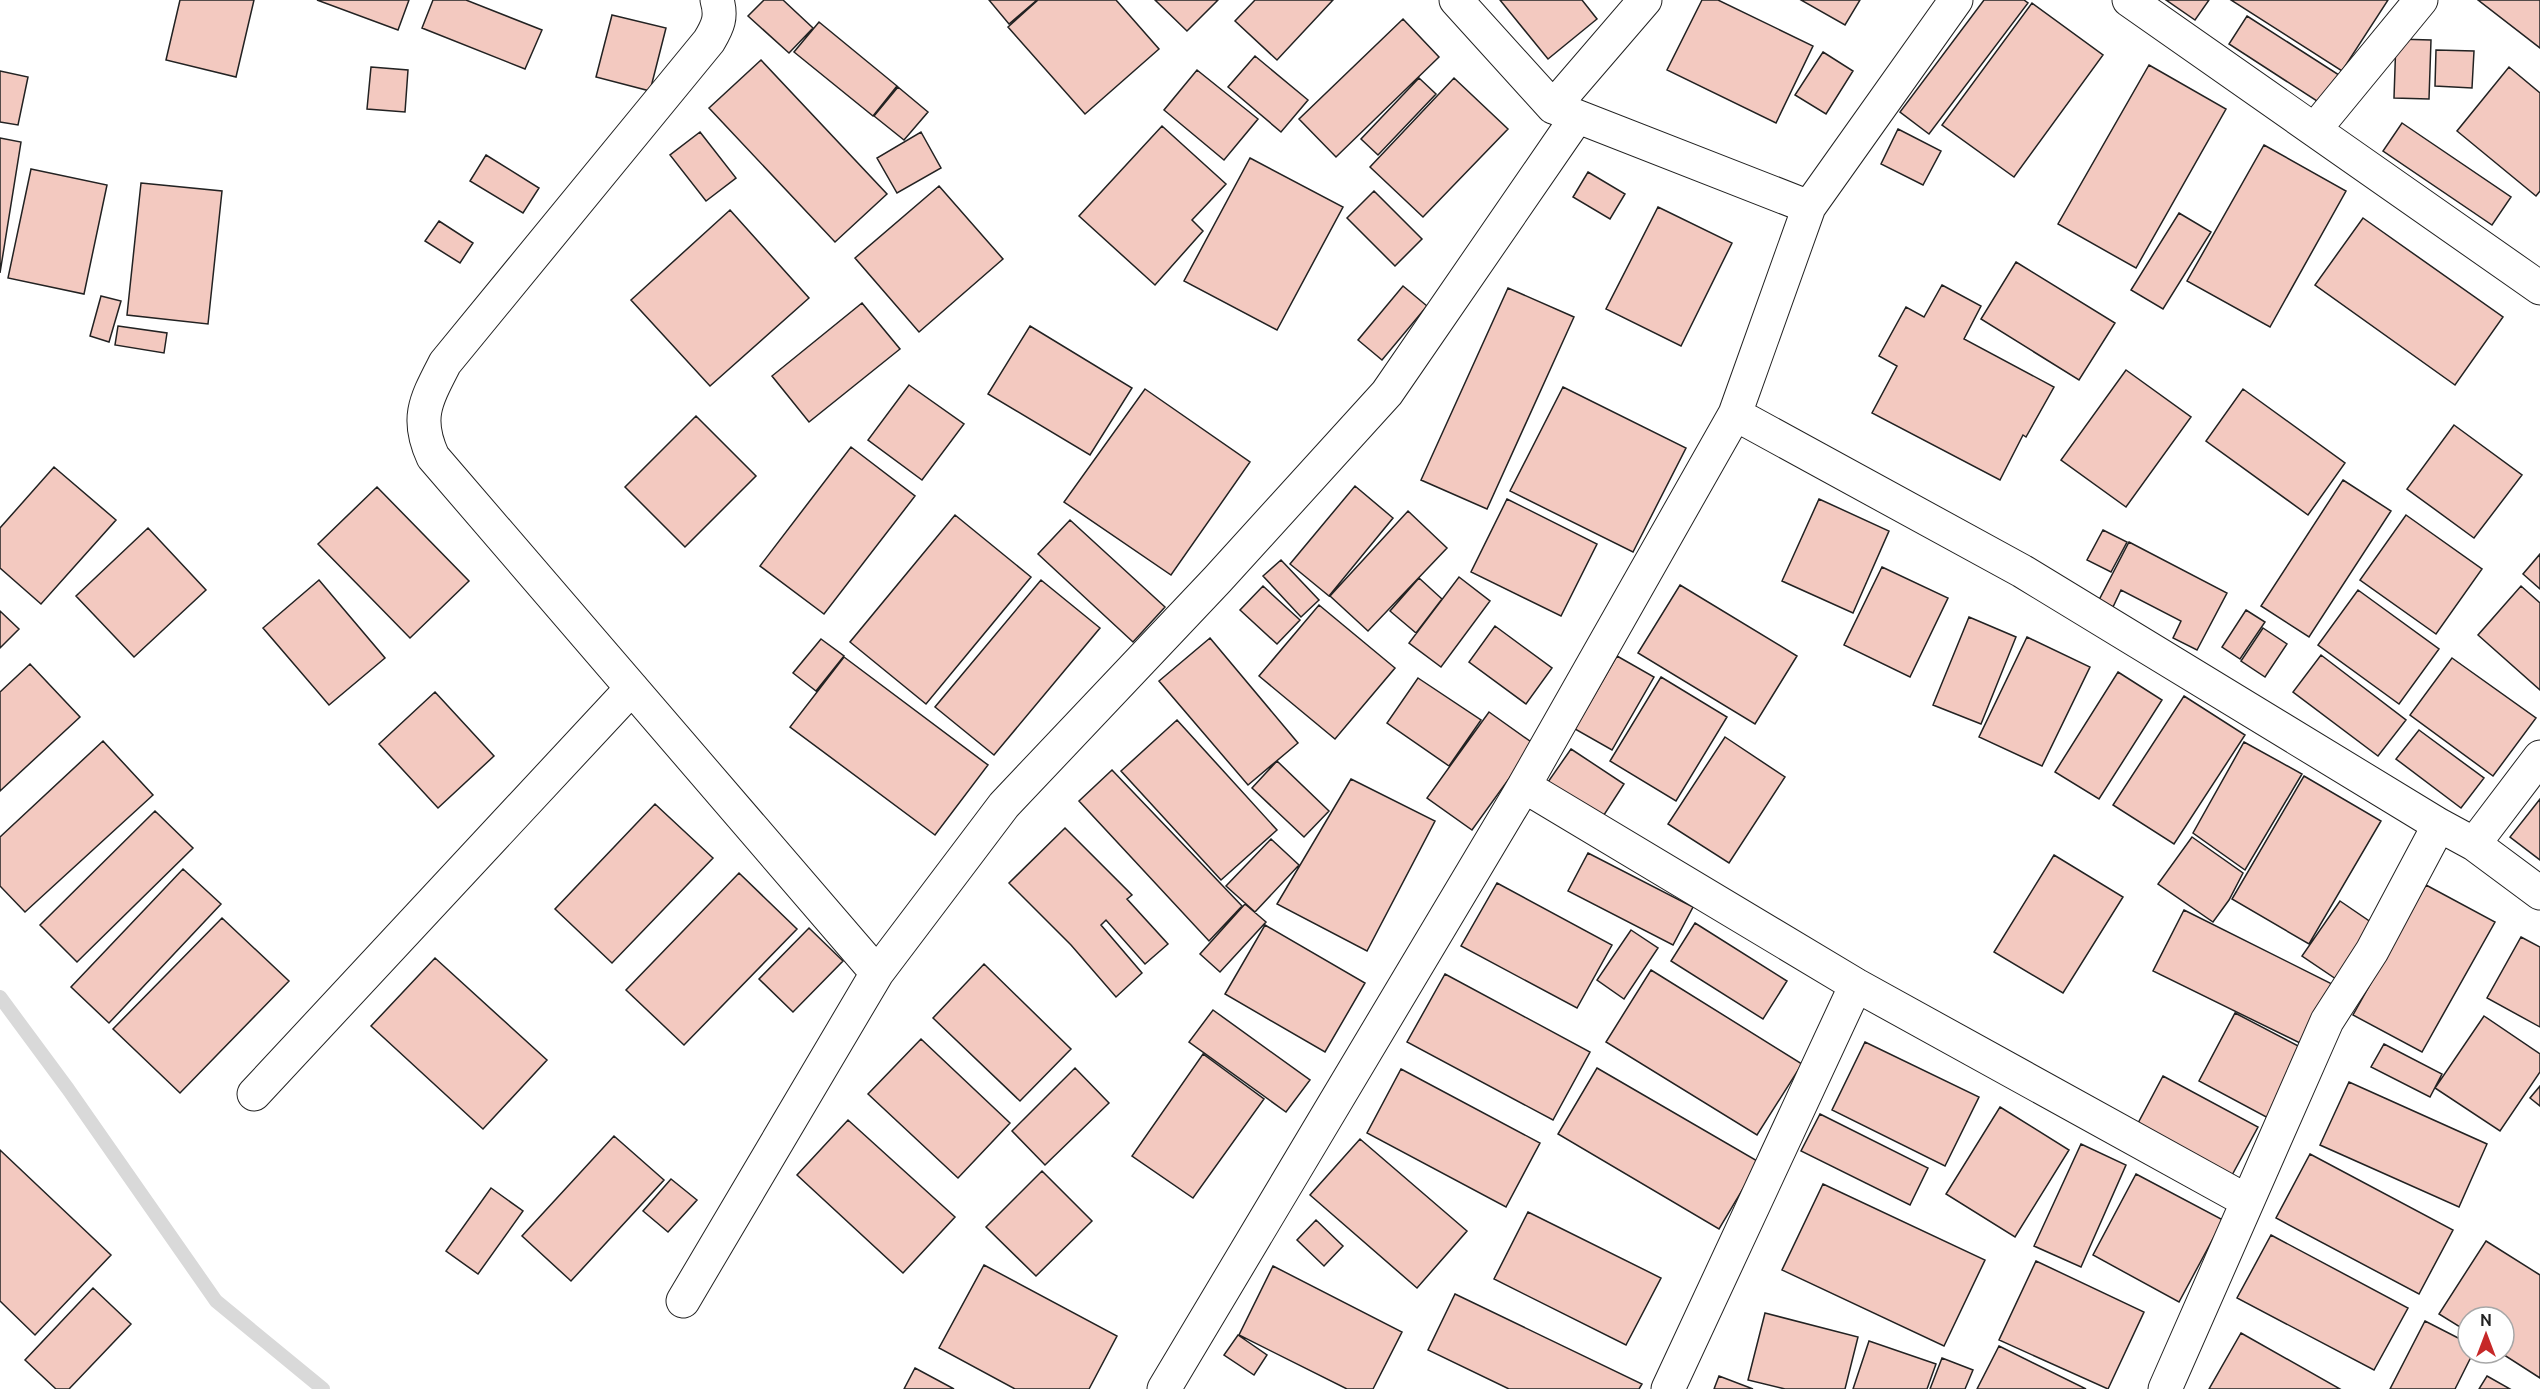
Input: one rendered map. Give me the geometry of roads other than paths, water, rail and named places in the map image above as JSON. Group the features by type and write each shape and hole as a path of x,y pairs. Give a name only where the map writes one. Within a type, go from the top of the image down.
{"street":[{"path":"717,0 720,9 719,24 710,40 445,363 430,392 424,417 424,437 433,457 878,973"},
{"path":"1456,0 1565,112 1809,207"},
{"path":"683,1301 878,973 1004,805 1217,580 1387,393 1565,112 1645,0"},
{"path":"1164,1389 1524,786 1735,414 1809,207 1956,0"},
{"path":"2129,0 2540,288"},
{"path":"2315,129 2421,0"},
{"path":"1735,414 2022,571 2439,825 2474,844 2540,893"},
{"path":"254,1094 632,688"},
{"path":"2474,844 2540,757"},
{"path":"1524,786 1856,985 2247,1202"},
{"path":"2165,1389 2327,1021 2372,951 2439,825"},
{"path":"1668,1389 1856,985"}],"waterway":[{"path":"0,997 68,1089 216,1301 323,1389"}]}
